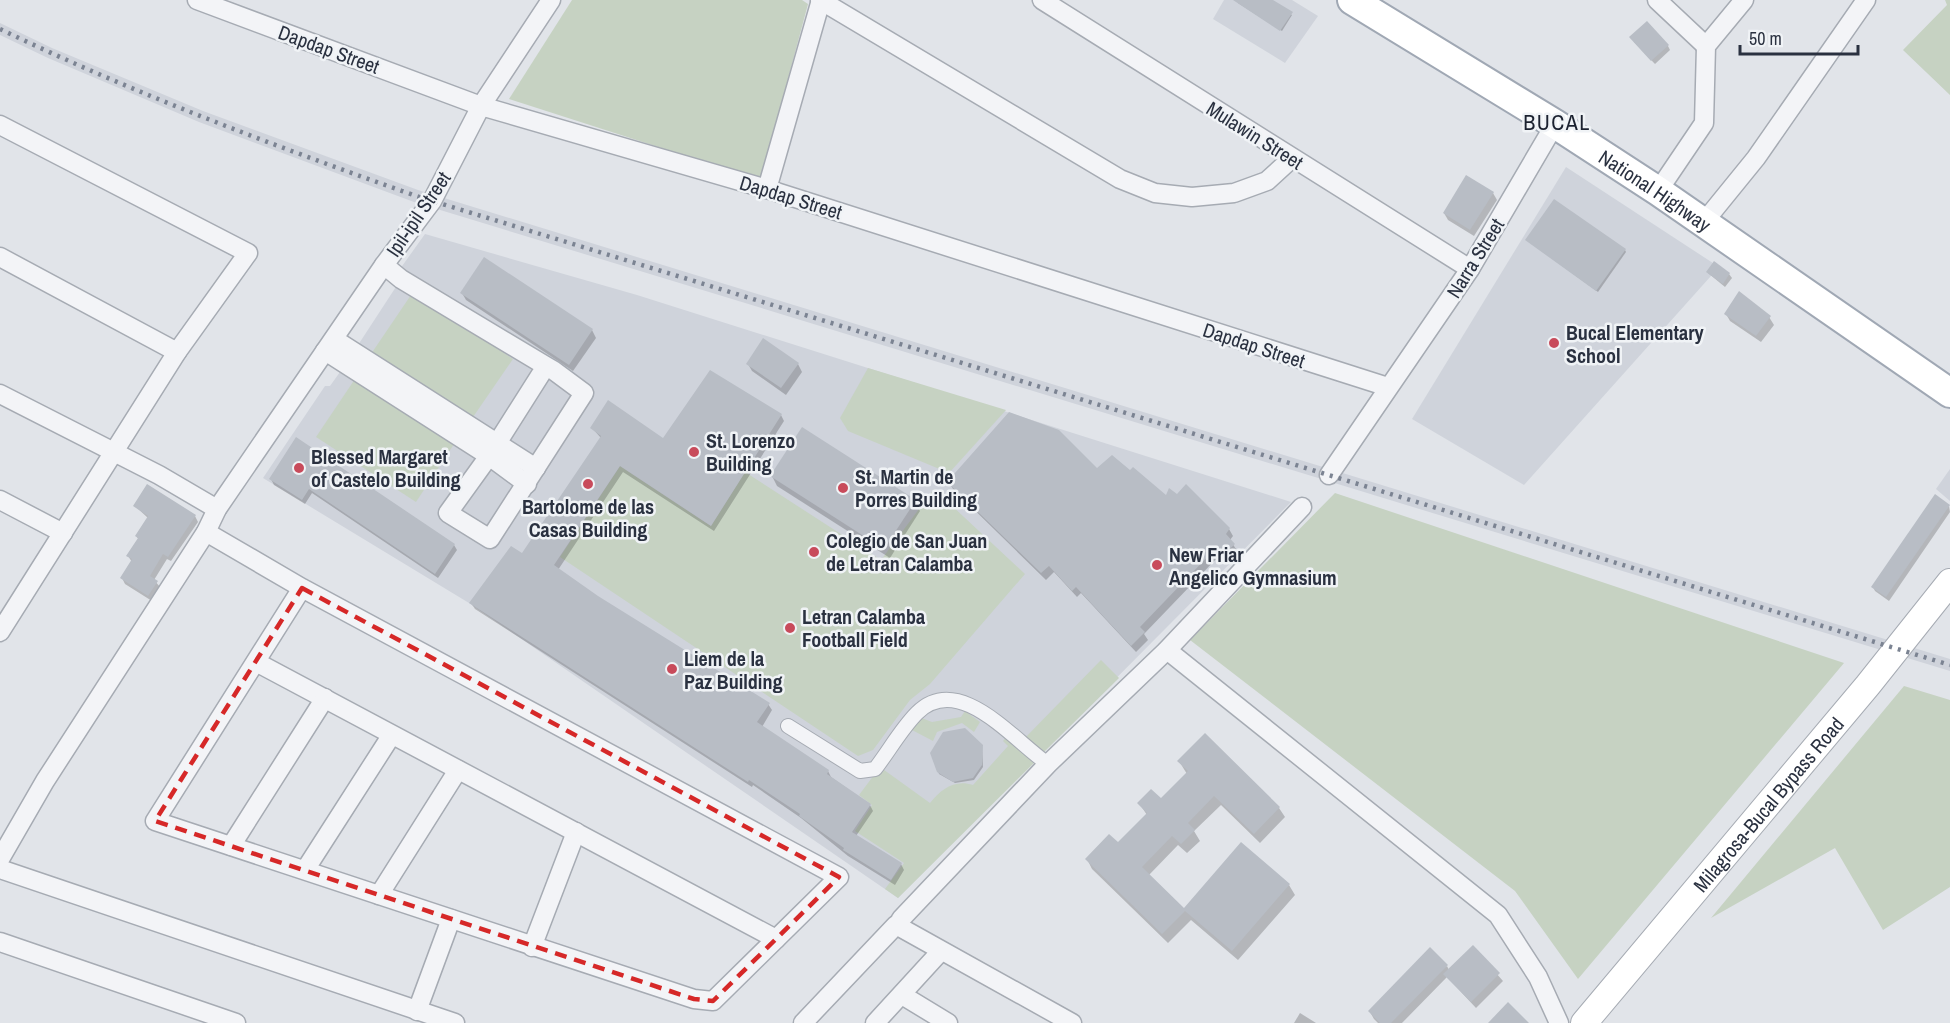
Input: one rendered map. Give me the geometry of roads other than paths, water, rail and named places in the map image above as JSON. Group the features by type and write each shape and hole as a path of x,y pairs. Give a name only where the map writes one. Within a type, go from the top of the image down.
{"main road":[{"name":"National Highway","path":"1352,0 1555,124 1658,191 1950,393"},
{"name":"Milagrosa-Bucal Bypass Road","path":"1584,1023 1868,686 1950,582"}],"street":[{"name":"Dapdap Street","path":"197,0 481,106 767,189 1388,387"},
{"name":"Ipil-ipil Street","path":"0,859 45,781 206,532 217,509 384,265 432,201 481,106 550,0"},
{"path":"767,189 821,0 1120,179 1155,193 1192,197 1234,193 1267,182 1291,159"},
{"name":"Mulawin Street","path":"1042,0 1291,159 1470,269"},
{"path":"1657,0 1706,46"},
{"path":"1658,191 1704,123 1706,46 1744,0"},
{"path":"1704,222 1756,158 1866,0"},
{"name":"Narra Street","path":"1329,475 1470,269 1555,124"},
{"path":"0,125 248,253 177,352 115,454 0,632"},
{"path":"0,257 177,352"},
{"path":"384,265 546,366 584,393 490,539 448,513 493,450 546,366"},
{"path":"329,345 493,450 536,468"},
{"path":"0,394 159,475 217,509"},
{"path":"493,450 527,484"},
{"path":"0,500 63,533"},
{"path":"901,919 1048,764 1167,650 1302,507"},
{"path":"206,532 302,588 838,877 725,992 713,1001 694,999 155,821 302,588"},
{"path":"1167,650 1498,915 1539,977 1559,1023"},
{"path":"256,662 391,736 776,939"},
{"path":"231,846 325,698"},
{"path":"788,726 860,771 875,769 916,713 930,703 947,699 974,705 1048,764"},
{"path":"305,870 391,736"},
{"path":"379,895 458,770"},
{"path":"532,946 576,832"},
{"path":"0,869 455,1023"},
{"path":"417,1011 451,919"},
{"path":"803,1023 896,925 1072,1023"},
{"path":"0,942 236,1023"},
{"path":"875,1023 940,951"},
{"path":"902,995 948,1023"}],"railway":[{"path":"0,29 51,53 206,118 416,196 1950,665"}],"place":[{"name":"Bucal Elementary School","path":"1554,343"},
{"name":"St. Lorenzo Building","path":"694,452"},
{"name":"Blessed Margaret of Castelo Building","path":"299,468"},
{"name":"Bartolome de las Casas Building","path":"588,484"},
{"name":"St. Martin de Porres Building","path":"843,488"},
{"name":"Colegio de San Juan de Letran Calamba","path":"814,552"},
{"name":"New Friar Angelico Gymnasium","path":"1157,565"},
{"name":"Letran Calamba Football Field","path":"790,628"},
{"name":"Liem de la Paz Building","path":"672,669"}],"district":[{"name":"BUCAL","path":"1557,122"}]}
